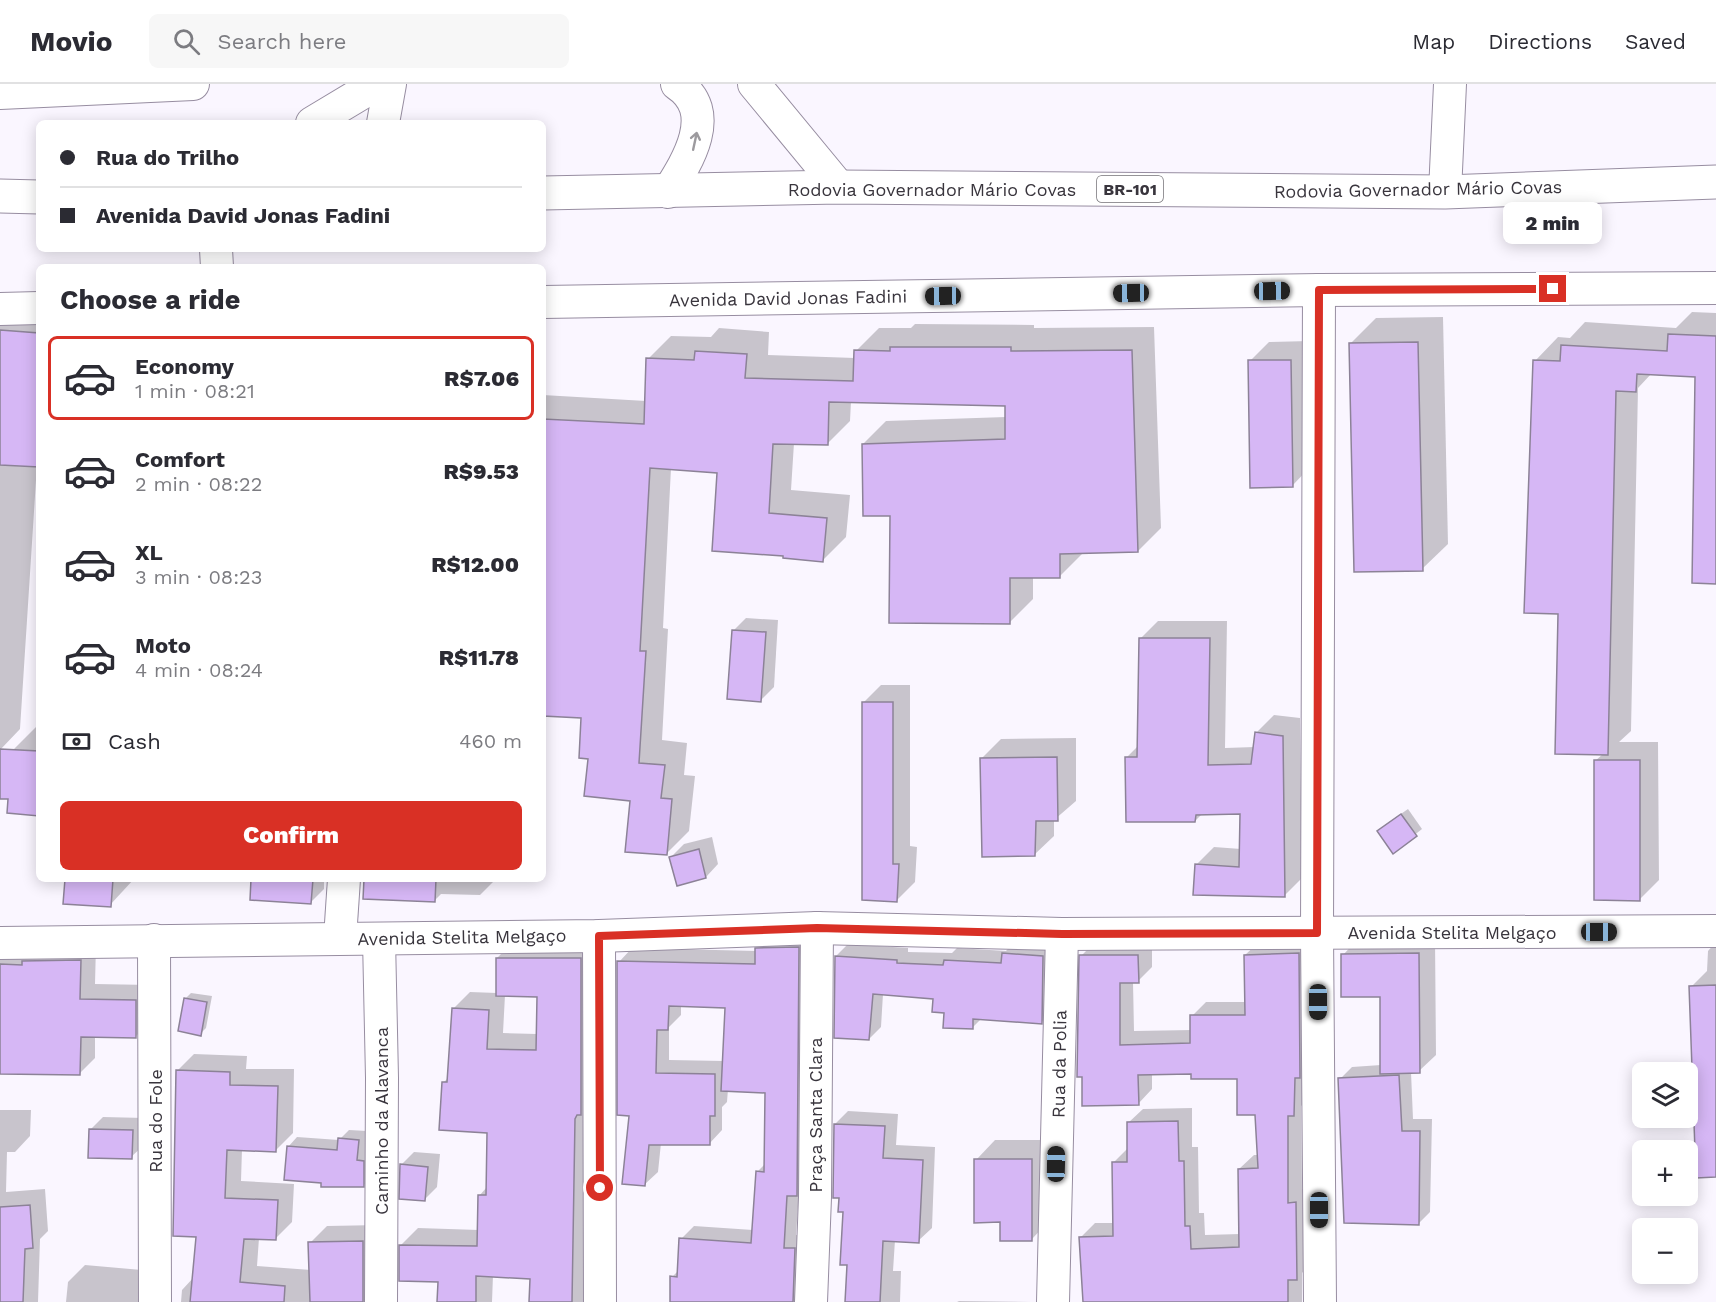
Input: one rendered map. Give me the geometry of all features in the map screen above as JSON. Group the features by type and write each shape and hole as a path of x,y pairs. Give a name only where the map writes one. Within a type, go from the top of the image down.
{"highway":[{"name":"Rodovia Governador Mário Covas","path":"546,193 838,187 1445,192 1716,182"},
{"path":"0,196 36,197"}],"street":[{"path":"0,93 193,84"},
{"path":"317,120 377,84"},
{"path":"384,120 390,84"},
{"path":"668,192 692,153 697,125 690,99 677,84"},
{"path":"754,84 838,187"},
{"path":"1445,192 1450,84"},
{"name":"Avenida David Jonas Fadini","path":"546,302 1319,290 1716,288"},
{"path":"1319,290 1317,933 1320,1302"},
{"path":"0,309 36,308"},
{"path":"340,938 344,882"},
{"name":"Avenida Stelita Melgaço","path":"0,943 599,936 817,928 1062,934 1716,931"},
{"name":"Praça Santa Clara","path":"811,1302 815,1197 817,928"},
{"name":"Rua da Polia","path":"1053,1302 1062,934"},
{"path":"599,936 600,1302"},
{"name":"Caminho da Alavanca","path":"379,939 382,1078 381,1302"},
{"name":"Rua do Fole","path":"154,940 155,1302"}],"building":[{"path":"0,330 36,333 36,467 0,465"},
{"path":"1668,334 1716,336 1716,584 1692,583 1695,377 1637,374 1636,392 1616,391 1608,755 1555,754 1558,614 1524,613 1533,360 1560,361 1561,345 1667,351"},
{"path":"1418,342 1423,571 1354,572 1349,343"},
{"path":"890,347 1011,347 1011,351 1132,350 1138,552 1060,554 1060,578 1010,578 1010,624 889,623 890,516 863,516 862,444 1005,439 1005,406 829,402 828,445 773,444 769,513 827,518 823,562 783,558 783,556 712,551 717,473 650,468 640,651 646,651 639,763 665,765 661,798 672,799 667,855 625,852 630,801 584,796 588,759 579,758 581,718 546,716 546,419 644,424 646,358 694,360 695,351 747,354 745,378 853,381 854,350 890,351"},
{"path":"1248,360 1291,360 1293,487 1250,488"},
{"path":"732,630 766,632 761,702 727,699"},
{"path":"1139,638 1210,638 1208,765 1251,764 1255,732 1283,736 1285,897 1193,895 1195,864 1239,867 1240,814 1196,815 1195,822 1126,822 1125,757 1137,757"},
{"path":"862,702 893,702 893,864 899,864 897,902 862,900"},
{"path":"0,749 36,751 36,816 7,813 8,799 0,799"},
{"path":"1057,757 1058,821 1036,821 1035,856 982,857 980,758"},
{"path":"1594,760 1640,760 1640,901 1594,900"},
{"path":"1401,814 1417,836 1393,854 1377,831"},
{"path":"699,849 706,878 677,886 669,857"},
{"path":"65,882 113,882 111,907 63,904"},
{"path":"251,882 313,882 311,904 250,900"},
{"path":"364,882 436,882 435,902 363,899"},
{"path":"799,947 797,1196 787,1196 784,1248 795,1248 793,1302 670,1302 670,1276 677,1277 679,1238 751,1243 756,1171 764,1172 765,1093 721,1091 725,1008 669,1006 668,1030 657,1030 656,1073 715,1074 715,1116 710,1116 710,1145 649,1145 645,1186 622,1184 629,1116 617,1115 617,961 755,964 755,948"},
{"path":"1002,953 1043,956 1042,1024 973,1019 973,1029 943,1028 944,1013 932,1012 933,999 873,994 869,1040 834,1038 835,956 897,960 897,963 943,965 944,960 1001,963"},
{"path":"1299,953 1300,1078 1295,1078 1294,1116 1288,1116 1288,1203 1296,1202 1297,1280 1288,1280 1288,1302 1083,1302 1079,1237 1113,1236 1112,1162 1127,1162 1127,1122 1178,1121 1179,1161 1184,1161 1185,1226 1190,1226 1191,1249 1239,1247 1238,1169 1258,1168 1255,1115 1237,1115 1237,1079 1191,1079 1191,1074 1138,1075 1139,1105 1082,1106 1082,1077 1077,1077 1079,955 1138,955 1139,983 1120,983 1120,1045 1190,1043 1190,1015 1245,1015 1244,955"},
{"path":"1419,953 1420,1073 1380,1074 1380,997 1341,997 1341,954"},
{"path":"496,958 581,958 581,1115 577,1115 575,1119 572,1302 529,1302 530,1279 476,1276 476,1302 437,1302 438,1282 399,1281 399,1245 477,1246 478,1195 486,1195 487,1133 439,1130 442,1082 447,1082 452,1008 489,1010 487,1049 536,1050 537,997 496,996"},
{"path":"81,960 80,999 136,1000 136,1038 81,1037 80,1075 0,1074 0,964 22,965 22,961"},
{"path":"1716,985 1716,1177 1698,1178 1698,1140 1695,1140 1694,1128 1698,1128 1698,1062 1692,1062 1689,986"},
{"path":"184,998 207,1002 201,1036 178,1031"},
{"path":"176,1070 230,1072 230,1085 278,1086 276,1152 227,1150 225,1198 278,1200 276,1240 244,1239 240,1282 285,1286 284,1302 190,1302 196,1237 173,1236"},
{"path":"1399,1075 1402,1131 1420,1131 1419,1225 1344,1223 1338,1078"},
{"path":"834,1124 885,1126 883,1158 923,1160 919,1243 883,1241 880,1302 845,1302 847,1265 840,1265 843,1212 838,1212 839,1198 833,1198"},
{"path":"89,1129 133,1130 132,1159 88,1158"},
{"path":"338,1138 359,1140 357,1160 364,1161 364,1187 321,1187 321,1183 284,1180 287,1146 337,1150"},
{"path":"974,1159 1032,1159 1032,1241 1000,1241 1000,1222 974,1223"},
{"path":"400,1164 428,1167 425,1201 399,1199"},
{"path":"30,1205 33,1248 25,1249 23,1302 0,1302 0,1207"},
{"path":"363,1241 363,1302 310,1302 308,1242"}],"route":[{"path":"600,1188 599,936 817,928 1062,934 1317,933 1319,290 1553,289"}]}
